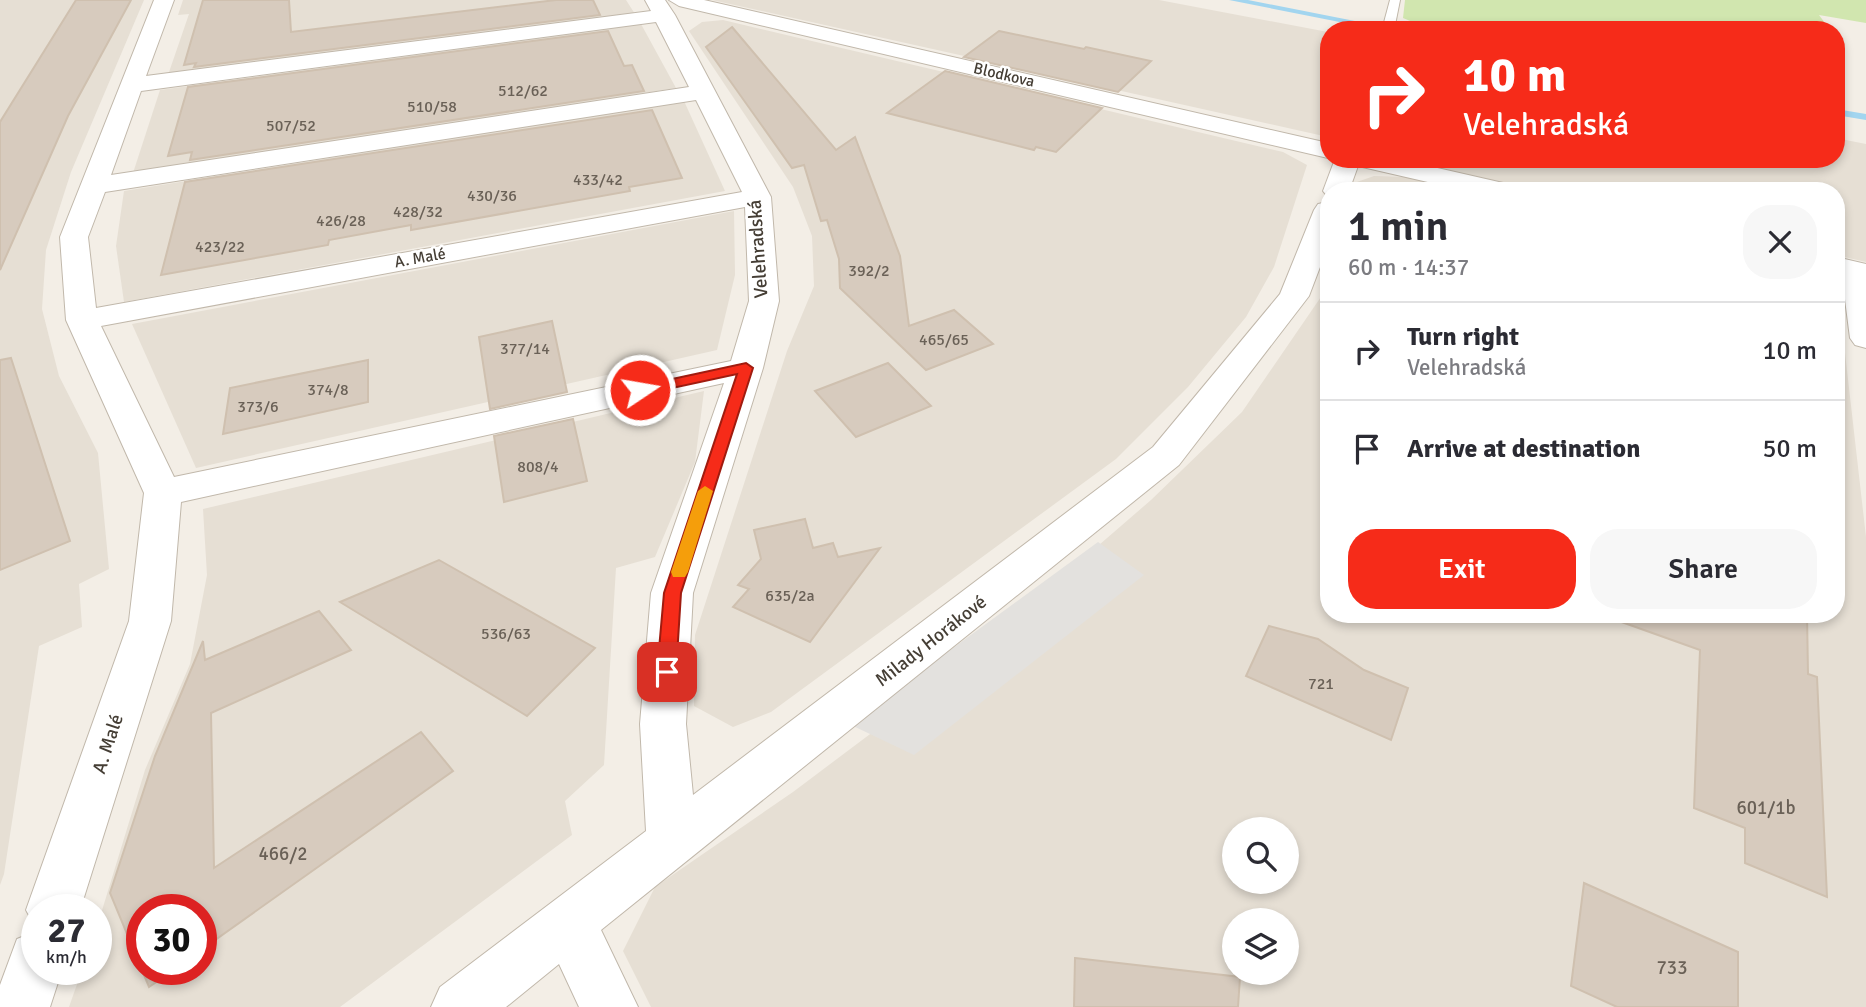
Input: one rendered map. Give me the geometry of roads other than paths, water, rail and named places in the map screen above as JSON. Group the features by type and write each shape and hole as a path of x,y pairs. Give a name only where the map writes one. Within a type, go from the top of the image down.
{"street":[{"path":"164,0 96,185 74,237 82,320 163,493 746,368"},
{"path":"133,85 666,5"},
{"name":"Velehradská","path":"666,5 705,92 758,197 764,301 746,368 672,593 663,724 672,844"},
{"name":"Blodkova","path":"666,5 1320,149"},
{"path":"96,185 705,92"},
{"path":"1402,168 1464,182"},
{"name":"A. Malé","path":"82,320 758,197"},
{"name":"Milady Horákové","path":"460,1007 1166,456 1294,296 1320,230"},
{"path":"1852,269 1866,338"},
{"name":"A. Malé","path":"58,894 149,621 163,493"},
{"path":"569,924 609,1007"},
{"path":"21,1007 28,985"}],"lane":[{"path":"1390,21 1395,0"}],"waterway":[{"path":"1233,0 1348,21"},
{"path":"1845,114 1866,117"}]}
